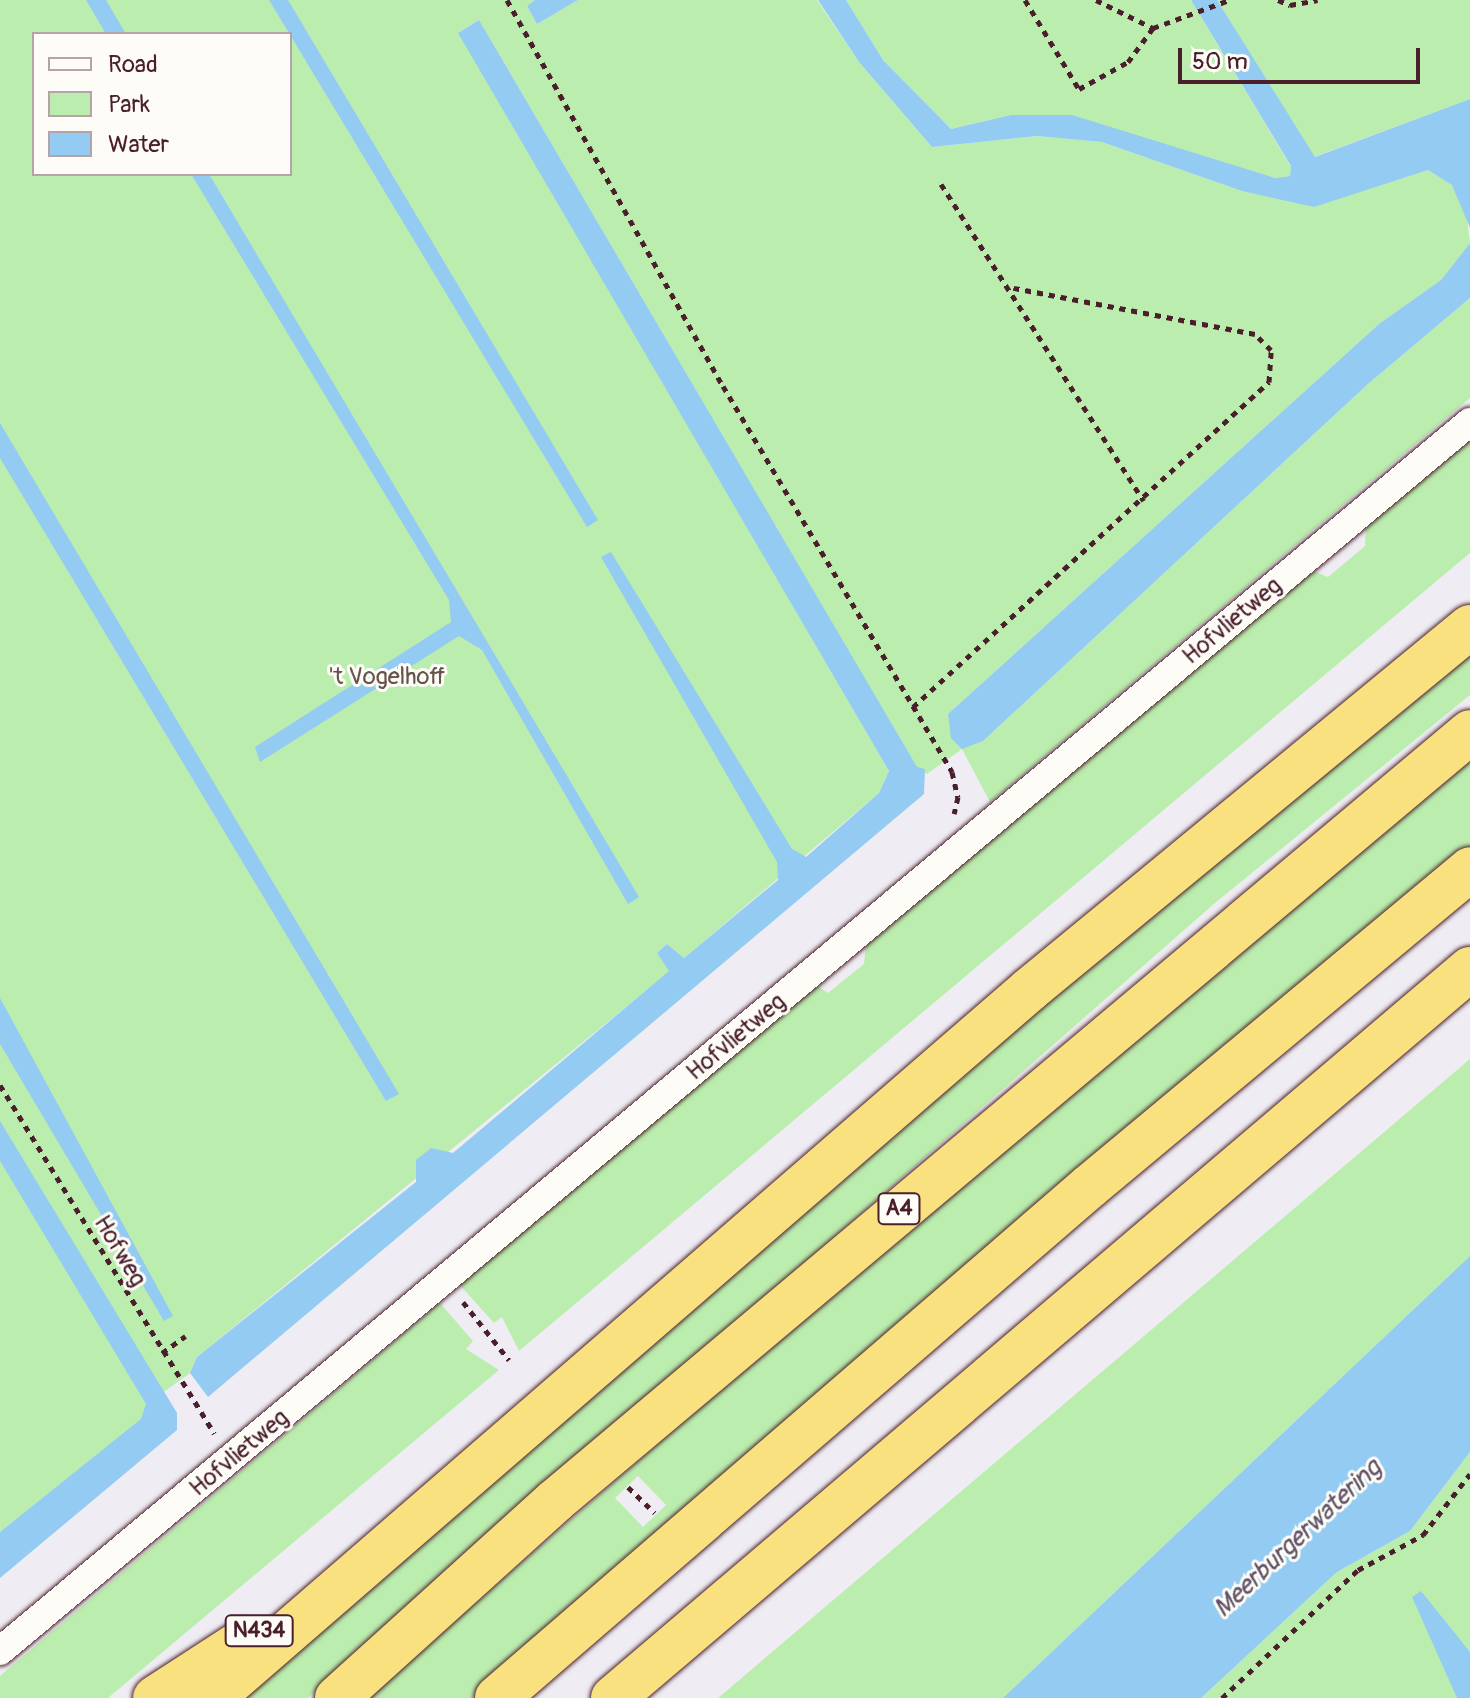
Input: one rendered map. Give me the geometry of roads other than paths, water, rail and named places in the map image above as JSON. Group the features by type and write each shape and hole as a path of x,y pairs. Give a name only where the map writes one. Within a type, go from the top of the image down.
{"highway":[{"path":"212,1698 362,1564 1029,990 1470,627"},
{"name":"A4","path":"337,1698 567,1491 1470,732"},
{"path":"497,1698 1078,1196 1470,869"},
{"path":"613,1698 1470,969"},
{"name":"N434","path":"155,1698 362,1564"}],"street":[{"name":"Hofvlietweg","path":"0,1651 1470,422"}],"water":[{"path":"86,0 106,0 125,32 105,32"},
{"path":"269,0 288,0 598,520 587,527 292,38 292,32 288,32"},
{"path":"535,0 578,0 537,24 527,6"},
{"path":"818,0 846,0 883,60 951,129 1011,115 1072,115 1275,178 1290,176 1291,166 1191,0 1217,0 1315,157 1470,99 1470,228 1452,185 1428,170 1314,207 1242,191 1102,142 1037,136 932,147 859,62"},
{"path":"479,20 917,767 925,769 924,794 208,1397 190,1373 197,1357 416,1182 416,1160 431,1148 453,1153 669,971 657,953 667,944 684,958 778,880 777,862 601,557 611,552 792,849 806,857 879,793 889,771 458,33"},
{"path":"192,176 210,176 639,897 628,904 482,650 459,636 260,762 255,747 451,622 449,600"},
{"path":"1470,243 1470,298 1368,384 983,741 962,749 951,738 948,714 1379,324 1441,280"},
{"path":"0,423 399,1094 386,1101 0,458"},
{"path":"0,998 173,1316 164,1321 0,1044"},
{"path":"0,1121 177,1413 177,1430 0,1578 0,1532 141,1419 146,1404 0,1161"},
{"name":"Meerburgerwatering","path":"1470,1256 1470,1452 1410,1531 1337,1572 1201,1698 1003,1698"},
{"path":"1421,1591 1470,1652 1470,1698 1457,1698 1412,1597"}],"park label":[{"name":"'t Vogelhoff","path":"387,677"}]}
